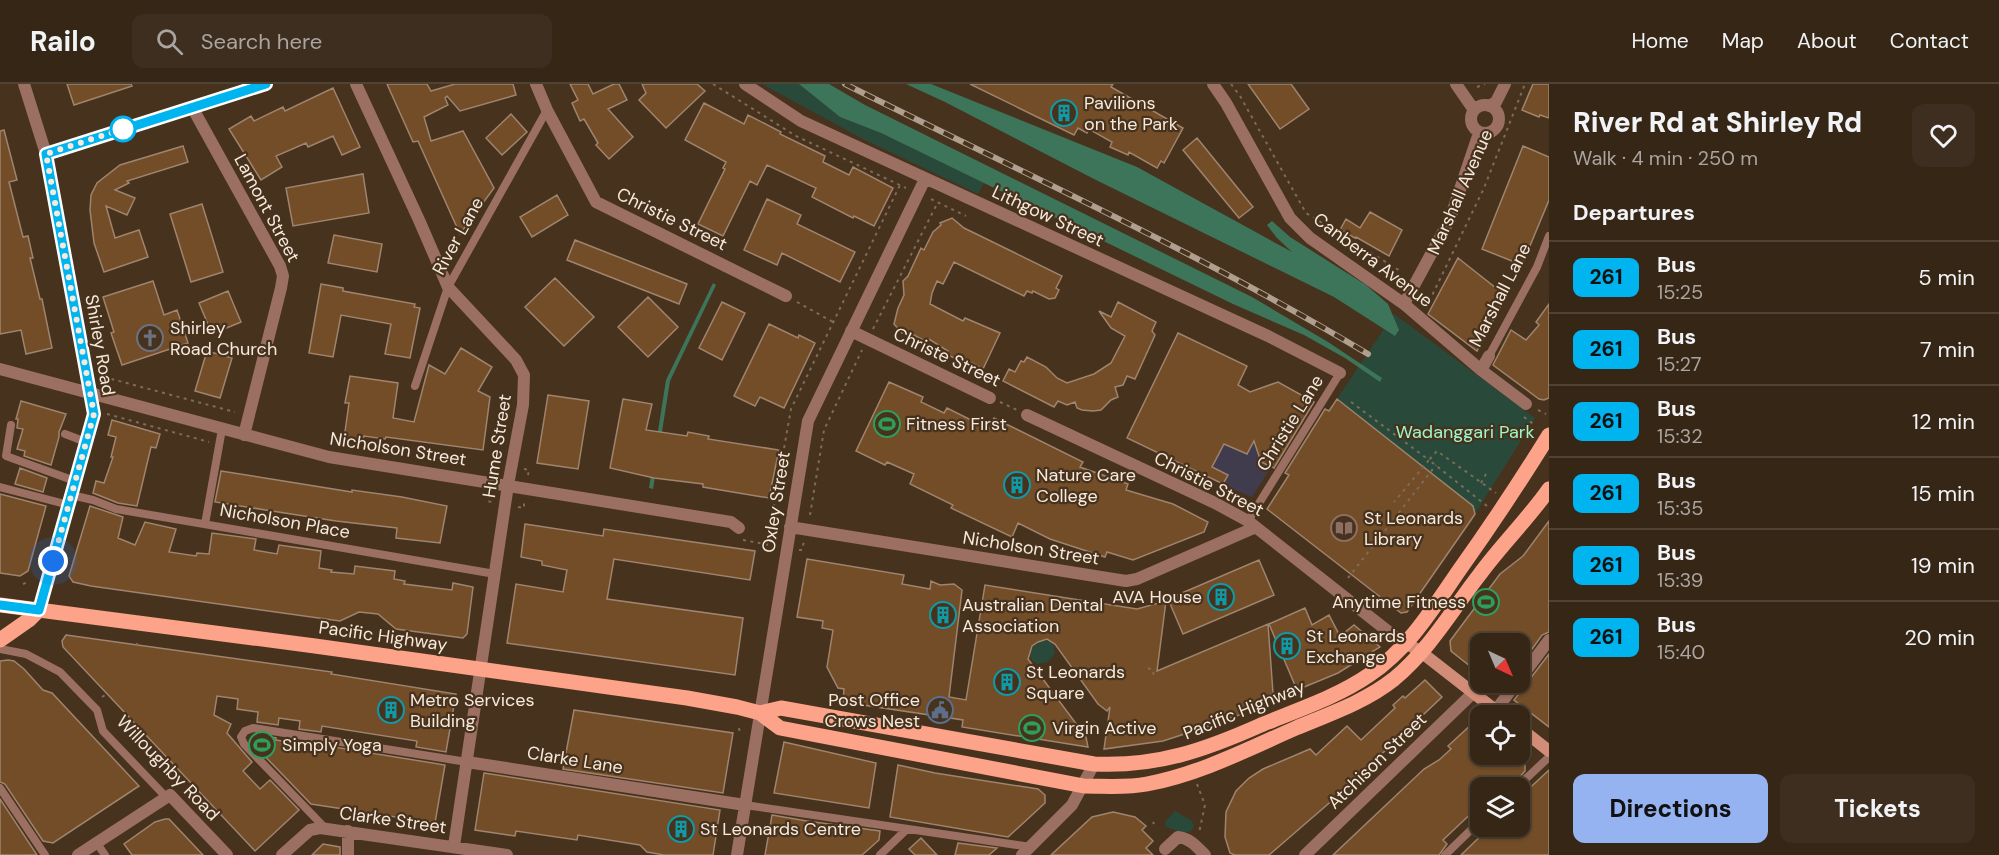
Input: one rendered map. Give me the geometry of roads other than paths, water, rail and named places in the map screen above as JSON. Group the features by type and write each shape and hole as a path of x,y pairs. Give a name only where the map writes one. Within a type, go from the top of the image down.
{"main road":[{"path":"46,154 249,87 266,84"},
{"name":"Shirley Road","path":"39,610 94,414 46,154"},
{"name":"Pacific Highway","path":"760,713 780,708 1094,764 1118,765 1148,762 1187,754 1221,743 1358,682 1390,659 1421,625 1504,506 1549,435"},
{"name":"Pacific Highway","path":"0,605 687,698 760,713 777,728 1083,786 1145,784 1216,764 1366,697 1392,680 1436,636 1480,574 1520,528 1549,489"},
{"path":"0,640 39,610"},
{"name":"Christie Street","path":"1406,643 1470,691"},
{"name":"Christie Street","path":"1473,693 1489,705"},
{"path":"1530,736 1549,751"}],"street":[{"name":"Shirley Road","path":"24,84 46,154"},
{"name":"Christie Street","path":"536,84 596,202 786,296"},
{"name":"Lithgow Street","path":"745,84 801,121 1268,336 1340,373"},
{"name":"Canberra Avenue","path":"1213,84 1226,103 1290,218 1310,238 1404,304 1475,369 1526,404"},
{"path":"1456,84 1474,110"},
{"name":"Marshall Avenue","path":"1489,106 1496,102 1505,84"},
{"name":"Hume Street","path":"358,87 448,287 516,360 524,375 523,405 508,485 467,762 458,851"},
{"path":"1482,105 1489,106 1498,116 1498,124 1492,131 1479,133 1471,122 1474,110 1482,105"},
{"name":"Lamont Street","path":"192,107 280,266 283,276 244,435"},
{"name":"Marshall Avenue","path":"1404,304 1449,219 1479,133"},
{"name":"Oxley Street","path":"736,855 808,421 925,179"},
{"name":"Christe Street","path":"851,332 990,398"},
{"name":"Marshall Lane","path":"1475,369 1489,356"},
{"name":"Nicholson Street","path":"0,369 329,457 731,522 740,534"},
{"name":"Christie Street","path":"1027,415 1215,503 1252,524 1406,643"},
{"name":"Nicholson Street","path":"790,527 1125,581 1137,579 1252,524"},
{"path":"1530,665 1549,640"},
{"name":"Atchison Street","path":"1305,855 1473,693"},
{"name":"Clarke Lane","path":"467,762 745,805"},
{"path":"1027,851 1072,805 1094,764"},
{"name":"Willoughby Road","path":"166,797 170,795 227,855"},
{"path":"78,855 166,797"},
{"name":"Clarke Street","path":"282,855 310,830 325,828 458,851 507,855"},
{"path":"348,831 348,855"},
{"path":"1162,852 1178,837 1189,840 1205,855"}],"lane":[{"name":"River Lane","path":"415,386 448,287 548,110"},
{"name":"Marshall Lane","path":"1489,356 1537,267 1549,236"},
{"name":"Christie Lane","path":"1252,524 1340,373"},
{"path":"11,425 6,456 75,481"},
{"path":"205,524 222,429"},
{"path":"65,434 86,442"},
{"name":"Nicholson Place","path":"0,487 70,500 93,500 116,509 495,574"},
{"name":"Willoughby Road","path":"0,649 26,654 60,672 97,710 103,731 166,797"},
{"name":"Clarke Lane","path":"325,828 244,744 241,737 245,731 253,728 467,762"},
{"path":"1528,777 1549,757"},
{"path":"0,788 45,855"},
{"name":"Clarke Lane","path":"745,805 907,829 1027,851"},
{"path":"880,855 907,829"},
{"path":"1445,855 1470,831"},
{"path":"96,842 105,855"}],"railway":[{"path":"845,84 1175,247 1305,317 1368,354"}],"place":[{"name":"Pavilions on the Park","path":"1064,113"},
{"name":"Shirley Road Church","path":"150,338"},
{"name":"Fitness First","path":"887,424"},
{"name":"Nature Care College","path":"1017,485"},
{"name":"St Leonards Library","path":"1344,528"},
{"name":"AVA House","path":"1221,597"},
{"name":"Anytime Fitness","path":"1486,602"},
{"name":"Australian Dental Association","path":"943,615"},
{"name":"St Leonards Exchange","path":"1287,646"},
{"name":"St Leonards Square","path":"1007,682"},
{"name":"Metro Services Building","path":"391,710"},
{"name":"Post Office Crows Nest","path":"940,710"},
{"name":"Virgin Active","path":"1032,728"},
{"name":"Simply Yoga","path":"262,745"},
{"name":"St Leonards Centre","path":"681,829"}],"park label":[{"name":"Wadanggari Park","path":"1465,432"}]}
